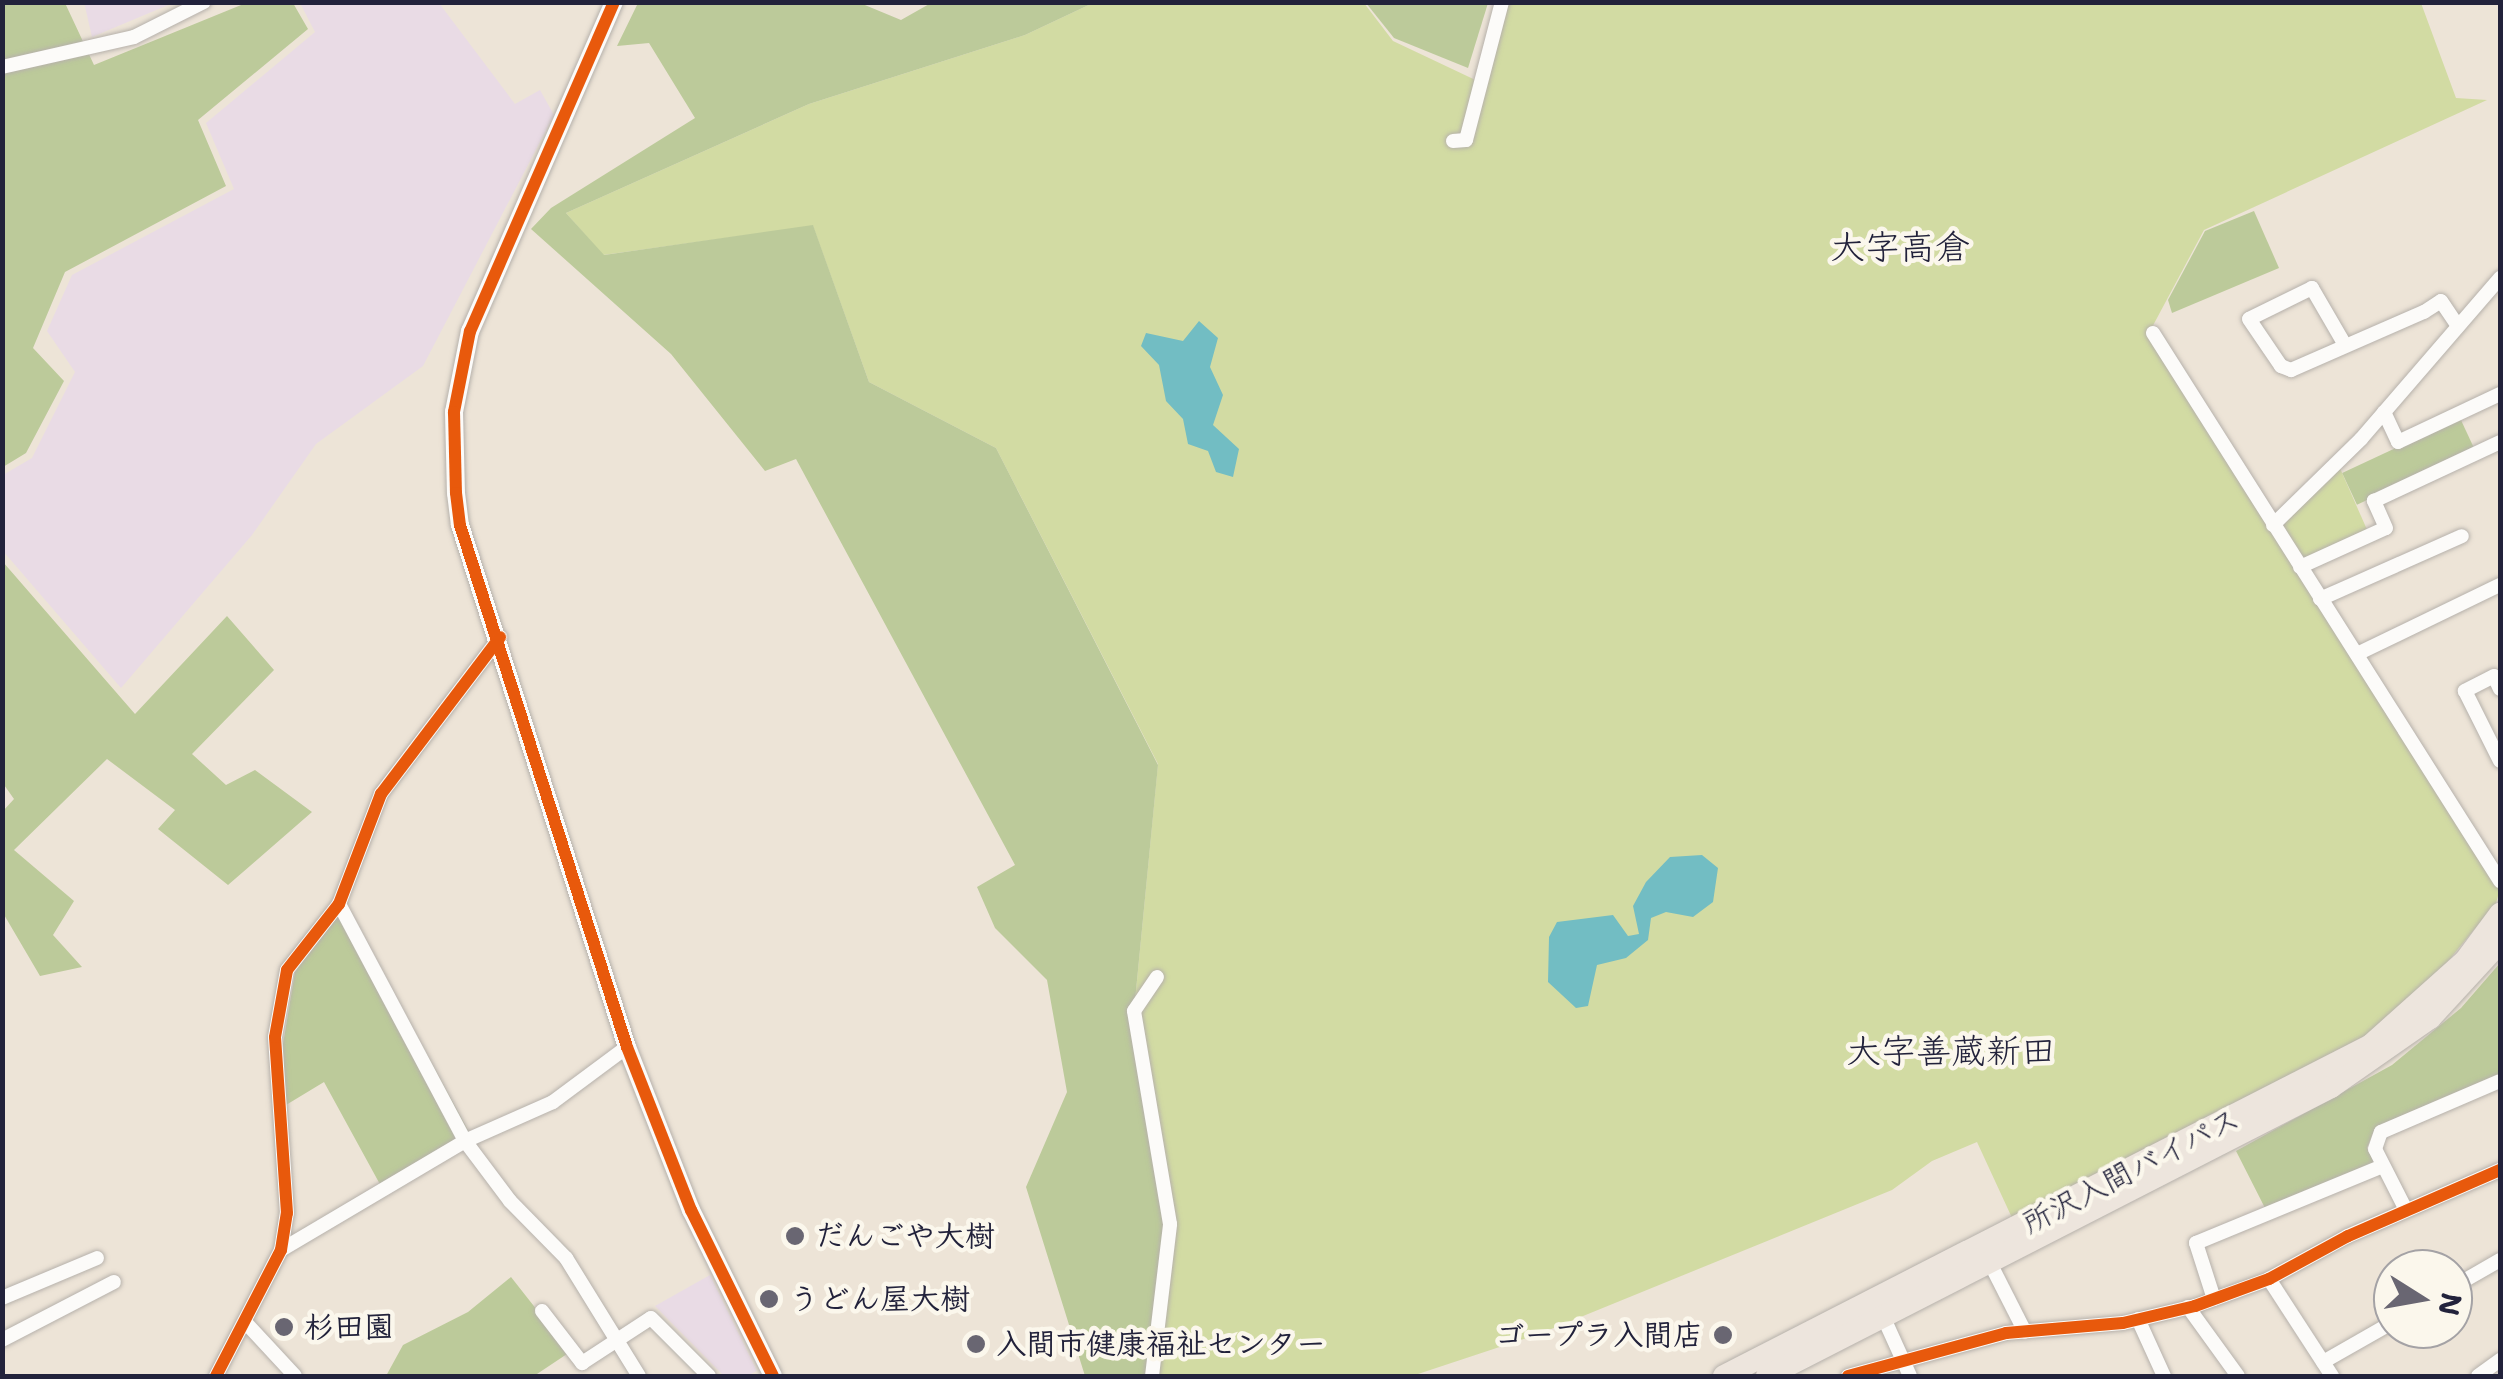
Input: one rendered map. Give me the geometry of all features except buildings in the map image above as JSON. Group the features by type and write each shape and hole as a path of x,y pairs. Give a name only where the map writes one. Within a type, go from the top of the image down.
{"highway":[{"name":"所沢入間バイパス","path":"1767,1376 1879,1308 2370,1045 2464,962 2500,914"},
{"name":"所沢入間バイパス","path":"1724,1376 1990,1263 2382,1056 2430,1018 2500,942"}],"street":[{"path":"2,67 134,37 204,2"},
{"path":"614,2 492,277 459,374 453,450 460,524 500,637 627,1048 691,1210 772,1376"},
{"path":"1454,141 1466,140 1502,2"},
{"path":"2273,525 2384,412 2500,278"},
{"path":"2345,345 2312,288 2249,319 2281,366 2291,370 2345,345 2441,300 2458,326"},
{"path":"2153,333 2500,882"},
{"path":"2384,412 2398,442 2500,394"},
{"path":"2300,567 2386,528 2374,501 2500,442"},
{"path":"2320,599 2462,536"},
{"path":"2356,654 2500,584"},
{"path":"216,1376 281,1250 288,1168 278,1003 287,970 339,904 381,794 500,637"},
{"path":"2500,689 2494,676 2465,691 2500,762"},
{"path":"339,904 464,1141 510,1201 566,1258 640,1376"},
{"path":"1152,1376 1170,1224 1134,1011 1156,977"},
{"path":"281,1250 464,1141 553,1102 627,1048"},
{"path":"2406,1210 2375,1149 2380,1132 2500,1081"},
{"path":"2214,1299 2196,1243 2382,1166"},
{"path":"1848,1376 1901,1357 2024,1332 2138,1319 2214,1299 2269,1278 2406,1210 2500,1170"},
{"path":"2,1298 97,1258"},
{"path":"2473,1276 2500,1260"},
{"path":"1990,1263 2024,1332"},
{"path":"2269,1278 2332,1376"},
{"path":"2,1340 114,1282"},
{"path":"2188,1307 2238,1376"},
{"path":"1879,1308 1910,1376"},
{"path":"542,1311 582,1363 652,1318 708,1376"},
{"path":"2138,1319 2164,1376"},
{"path":"246,1322 295,1376"},
{"path":"2323,1362 2373,1333"},
{"path":"2478,1376 2500,1360"}],"shaded area":[{"path":"84,2 173,2 173,3 92,37"},
{"path":"300,3 439,3 515,104 540,90 554,115 423,366 316,444 252,535 121,688 3,551 3,475 32,458 75,372 47,331 72,275 234,189 206,123 315,32"},
{"path":"710,1275 757,1371 747,1376 724,1376 655,1306"}],"green space":[{"path":"3,3 65,3 94,65 246,3 293,3 308,29 198,120 226,186 65,272 33,348 64,381 26,453 3,467"},
{"path":"638,3 860,3 901,20 931,3 1093,3 1025,35 809,104 566,213 604,255 813,225 869,382 996,448 1158,765 1134,1011 1170,1224 1152,1376 1085,1376 1026,1187 1067,1092 1047,980 995,928 977,887 1015,865 796,459 765,471 671,354 531,229 551,208 695,118 649,43 617,46"},
{"path":"1093,3 1364,3 1393,41 1486,85 1509,3 2421,3 2456,98 2487,100 2204,230 2149,333 2500,889 2496,903 2444,966 2372,1032 2013,1220 1977,1142 1932,1161 1892,1190 1539,1334 1412,1376 1152,1376 1134,1011 1158,764 996,448 869,382 813,226 603,255 566,213 809,104 1025,35"},
{"path":"1366,3 1488,3 1468,68 1394,38"},
{"path":"2254,211 2279,268 2172,313 2168,300 2205,231"},
{"path":"2460,418 2475,450 2357,505 2342,473"},
{"path":"2339,466 2368,532 2307,560 2299,558 2282,523"},
{"path":"3,562 135,714 227,616 274,670 192,754 226,785 255,770 312,812 228,885 158,829 175,810 107,759 14,850 74,901 53,935 82,967 40,976 3,913 3,811 14,799 2,782"},
{"path":"346,905 475,1143 382,1188 324,1082 286,1105 283,1044 295,972"},
{"path":"2500,963 2500,1076 2375,1128 2367,1148 2375,1163 2265,1208 2236,1151 2392,1065 2461,1008"},
{"path":"511,1277 570,1352 534,1376 386,1376 403,1345 468,1312"}],"water":[{"path":"1199,321 1218,338 1210,367 1223,395 1213,425 1239,449 1233,477 1216,472 1208,451 1188,444 1183,419 1166,401 1159,365 1141,346 1146,333 1183,341"},
{"path":"1702,855 1718,868 1713,902 1693,917 1666,912 1651,918 1648,940 1626,958 1597,965 1588,1006 1576,1008 1548,982 1549,937 1557,922 1613,915 1628,936 1639,934 1633,906 1646,882 1670,857"}],"cycle path":[{"path":"614,2 470,331 454,412 456,493 460,525 627,1047 691,1210 773,1376"},
{"path":"216,1376 281,1250 287,1213 275,1037 287,970 339,904 381,794 500,637"},
{"path":"1848,1376 2006,1333 2123,1323 2195,1306 2269,1279 2348,1236 2500,1170"}],"place":[{"name":"だんごや大樹","path":"795,1236"},
{"name":"うどん屋大樹","path":"769,1299"},
{"name":"杉田園","path":"284,1327"},
{"name":"ゴープラ入間店","path":"1723,1335"},
{"name":"入間市健康福祉センター","path":"976,1344"}],"district":[{"name":"大字高倉","path":"1900,247"},
{"name":"大字善蔵新田","path":"1951,1051"}]}
